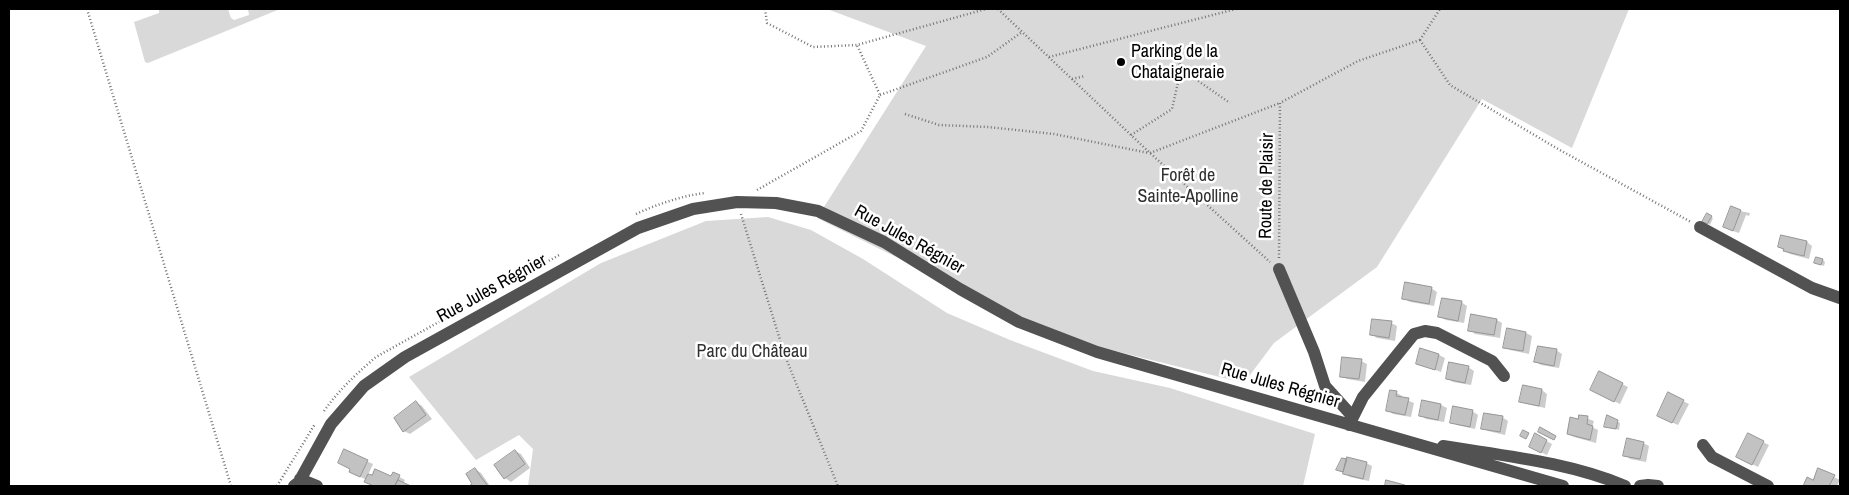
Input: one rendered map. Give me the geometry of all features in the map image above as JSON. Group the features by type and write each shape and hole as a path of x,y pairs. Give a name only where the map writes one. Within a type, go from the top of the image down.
{"street":[{"name":"Rue Jules Régnier","path":"298,483 331,424 364,386 404,357 638,228 693,209 737,202 776,203 818,211 884,242 960,290 1019,322 1097,352 1351,421 1442,453 1562,486"},
{"path":"1700,227 1812,288 1840,298"},
{"path":"1279,269 1314,352 1325,386 1351,421 1363,397 1414,334 1425,331 1437,333 1492,361 1504,376"},
{"name":"Rue Jules Régnier","path":"1396,438 1560,466 1602,476 1625,486"},
{"path":"1703,445 1712,457 1768,486"},
{"path":"298,483 317,486"},
{"path":"1640,486 1658,486"}],"path":[{"path":"87,9 231,486"},
{"path":"765,9 767,24 813,46 858,45 986,9"},
{"path":"998,9 1150,153 1279,269"},
{"path":"1049,58 1236,9"},
{"path":"1440,9 1420,40 1450,85 1558,149 1700,227"},
{"path":"765,192 756,191 861,131 880,95 987,57 1022,32"},
{"name":"Route de Plaisir","path":"1150,153 1280,103 1358,61 1420,40"},
{"path":"858,45 880,95"},
{"path":"1131,135 1172,109 1181,69 1178,59"},
{"path":"1181,69 1230,103"},
{"path":"1072,79 1085,76"},
{"name":"Route de Plaisir","path":"1279,269 1280,103"},
{"path":"905,114 939,125 988,127 1054,134 1150,153"},
{"path":"635,215 658,204 711,192"},
{"path":"737,202 785,356 838,486"},
{"path":"324,411 353,376 376,357 567,251"},
{"path":"277,486 319,419"}],"green space":[{"path":"159,9 228,9 231,18 234,20 249,15 248,9 280,9 148,63 145,62 134,22 159,13"},
{"name":"Forêt de Sainte-Apolline","path":"827,9 1629,9 1572,148 1482,99 1377,267 1274,343 1244,383 1075,341 983,300 817,218 926,46"},
{"name":"Parc du Château","path":"768,217 811,230 863,259 947,313 1010,340 1093,371 1170,388 1315,434 1303,486 528,486 533,449 519,435 476,460 409,377 601,263 706,221"}],"building":[{"path":"1731,206 1741,210 1733,231 1723,227"},
{"path":"1707,213 1712,216 1707,224 1702,222"},
{"path":"1781,235 1807,241 1804,256 1783,251 1784,249 1778,247"},
{"path":"1816,257 1823,259 1821,265 1814,263"},
{"path":"1405,282 1432,287 1429,304 1402,299"},
{"path":"1442,298 1462,301 1458,321 1438,317"},
{"path":"1471,314 1497,319 1494,335 1468,331"},
{"path":"1372,319 1392,321 1389,338 1370,335"},
{"path":"1507,328 1526,332 1523,351 1503,348"},
{"path":"1538,346 1557,349 1554,366 1534,362"},
{"path":"1420,348 1439,354 1435,370 1416,364"},
{"path":"1342,357 1362,359 1359,379 1340,377"},
{"path":"1449,362 1469,366 1465,383 1446,379"},
{"path":"1599,371 1623,383 1614,402 1590,390"},
{"path":"1523,385 1542,389 1539,406 1519,402"},
{"path":"1390,390 1397,391 1396,396 1409,398 1405,415 1386,411"},
{"path":"1668,392 1684,400 1672,423 1657,416"},
{"path":"1422,400 1441,404 1438,420 1419,416"},
{"path":"416,401 426,415 403,432 394,418"},
{"path":"1453,406 1473,410 1470,427 1450,423"},
{"path":"1484,413 1503,416 1500,432 1481,429"},
{"path":"1579,415 1588,416 1587,424 1593,426 1590,440 1567,434 1570,417 1578,419"},
{"path":"1607,415 1618,420 1616,429 1604,427"},
{"path":"1540,427 1556,436 1554,440 1538,432"},
{"path":"1523,430 1529,433 1526,439 1520,436"},
{"path":"1535,433 1547,440 1541,453 1529,447"},
{"path":"1748,433 1764,441 1752,465 1736,457"},
{"path":"1627,438 1644,442 1640,459 1623,456"},
{"path":"344,449 368,460 360,477 349,472 350,469 338,463"},
{"path":"515,450 525,464 504,479 494,465"},
{"path":"1347,457 1367,462 1363,479 1343,474"},
{"path":"1342,458 1347,459 1343,472 1336,470"},
{"path":"475,468 488,486 469,486 472,484 466,474"},
{"path":"1818,468 1835,475 1829,486 1803,486 1807,477 1813,480"},
{"path":"375,469 391,476 393,472 400,475 395,486 374,486 364,482 368,474 372,475"},
{"path":"398,480 411,486 395,486"},
{"path":"1386,480 1405,485 1405,486 1385,486"}],"place":[{"name":"Parking de la Chataigneraie","path":"1121,62"}]}
